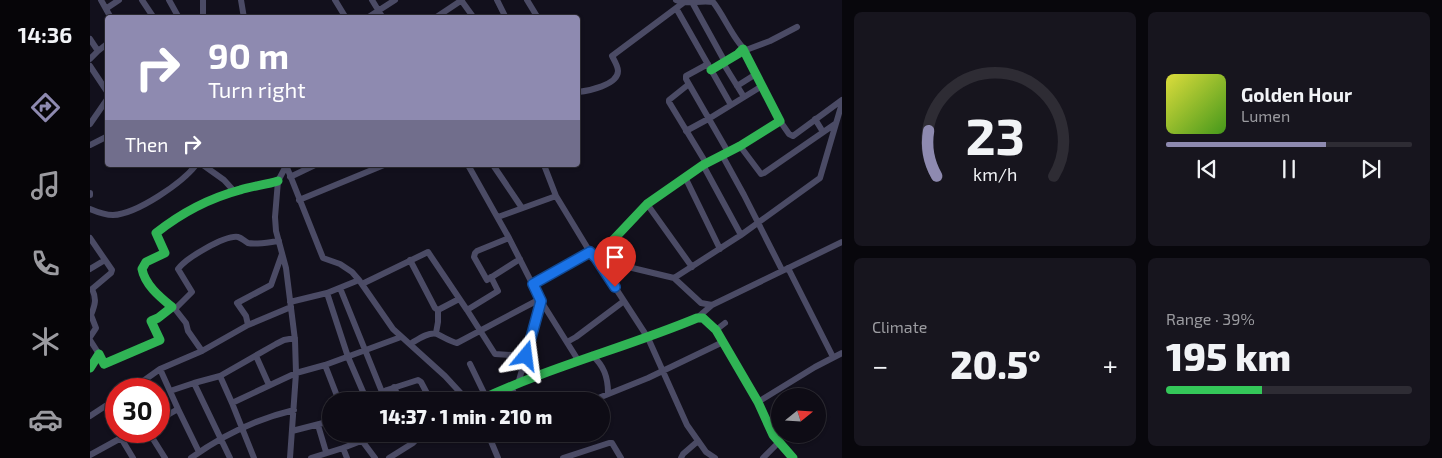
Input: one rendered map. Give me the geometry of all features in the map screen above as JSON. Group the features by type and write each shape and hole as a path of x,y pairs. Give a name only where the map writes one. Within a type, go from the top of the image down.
{"street":[{"path":"101,0 110,15"},
{"path":"106,8 119,0"},
{"path":"142,0 152,15"},
{"path":"169,0 177,15"},
{"path":"203,0 203,15"},
{"path":"241,0 244,15"},
{"path":"336,0 344,15"},
{"path":"372,0 381,15"},
{"path":"371,15 395,0"},
{"path":"438,15 461,0 472,15"},
{"path":"496,0 504,15"},
{"path":"527,0 536,15"},
{"path":"676,0 683,3"},
{"path":"580,92 593,90 617,76 618,70 612,56 683,3 701,0 713,2 722,13 780,121 791,136 842,102"},
{"path":"692,2 744,97"},
{"path":"676,8 731,105"},
{"path":"743,49 752,49 797,27"},
{"path":"90,38 98,51"},
{"path":"90,59 105,45"},
{"path":"743,49 724,63 686,76 710,118 758,223 833,357"},
{"path":"90,66 105,88"},
{"path":"737,86 756,74"},
{"path":"689,84 669,100 670,106 705,164 741,235"},
{"path":"686,131 762,86"},
{"path":"90,124 105,102"},
{"path":"674,278 741,235 820,178 842,102"},
{"path":"815,119 824,132"},
{"path":"533,284 596,254 647,204 705,164 740,146 780,121"},
{"path":"740,146 761,174 836,124"},
{"path":"90,145 105,138"},
{"path":"90,209 114,215 135,208 156,198 187,176 194,167"},
{"path":"206,167 224,180 234,191"},
{"path":"285,167 278,181 275,217 295,338 296,373 290,458"},
{"path":"287,167 321,255 352,272 401,337 445,376 460,392"},
{"path":"290,176 311,167"},
{"path":"299,200 379,167"},
{"path":"469,167 541,300 578,360"},
{"path":"494,167 522,208"},
{"path":"545,167 556,196 596,254 648,338 664,370 687,425 706,452 716,458"},
{"path":"686,177 720,249"},
{"path":"90,238 93,250 105,260 112,271 91,289 96,298 96,304 91,315 96,328 90,339 104,364 160,340 151,321 172,307 149,285 142,274 145,263 165,253 156,233 167,224 234,191 278,181"},
{"path":"498,218 556,196"},
{"path":"647,204 692,267"},
{"path":"202,351 175,309 192,292 178,268 184,261 197,253 228,238 239,237 249,243 279,241"},
{"path":"509,238 475,253 474,257 487,280 520,259"},
{"path":"499,392 546,371 615,350 697,318 712,305 842,242"},
{"path":"248,325 246,316 237,303 271,285 282,252"},
{"path":"147,378 160,369 202,351 248,325 291,305 361,282 428,252 467,310 479,332 496,354 526,356"},
{"path":"596,254 615,262 674,278 701,303 712,305"},
{"path":"90,269 105,260"},
{"path":"410,260 435,308 438,310 436,333"},
{"path":"467,310 498,291 491,277"},
{"path":"340,288 382,392 418,380 426,392"},
{"path":"327,294 348,357 362,392"},
{"path":"438,310 459,299"},
{"path":"410,344 432,333 457,343 541,300"},
{"path":"516,392 514,386 526,356 541,300"},
{"path":"567,342 624,301"},
{"path":"697,318 703,318 716,330 758,402 771,431"},
{"path":"716,330 725,323"},
{"path":"232,403 296,373 325,366 401,337"},
{"path":"199,452 170,392 194,382 220,376 284,340 295,338"},
{"path":"610,392 664,370 723,342"},
{"path":"758,402 815,367 842,353"},
{"path":"90,368 99,354"},
{"path":"256,356 269,386"},
{"path":"592,356 605,371 608,380 608,392"},
{"path":"470,364 480,392"},
{"path":"325,366 335,392"},
{"path":"160,369 164,378"},
{"path":"220,376 243,427 254,458"},
{"path":"194,382 230,458"},
{"path":"394,387 396,392"},
{"path":"90,416 105,406"},
{"path":"170,414 178,409"},
{"path":"191,458 220,438 243,427 267,417 294,410"},
{"path":"292,431 322,424"},
{"path":"318,425 326,452"},
{"path":"681,458 698,441"},
{"path":"311,458 358,442"},
{"path":"362,442 375,458"},
{"path":"389,458 414,442"},
{"path":"491,442 498,458"},
{"path":"90,455 112,443"},
{"path":"124,443 133,458"},
{"path":"156,443 165,458"},
{"path":"567,457 612,443 621,458"},
{"path":"762,458 778,443"},
{"path":"780,443 793,458"},
{"path":"343,448 347,458"}],"traffic: fast":[{"path":"596,258 647,204 703,165 740,146 780,121 743,49 711,70"},
{"path":"90,368 99,354 104,364 160,340 151,321 172,307 158,295 146,280 142,269 146,262 165,253 156,233 175,219 207,202 229,193 278,181"},
{"path":"498,392 697,318 703,318 716,330 758,402 773,435 793,458"}],"route":[{"path":"526,356 541,301 533,284 590,252 615,287"}]}
